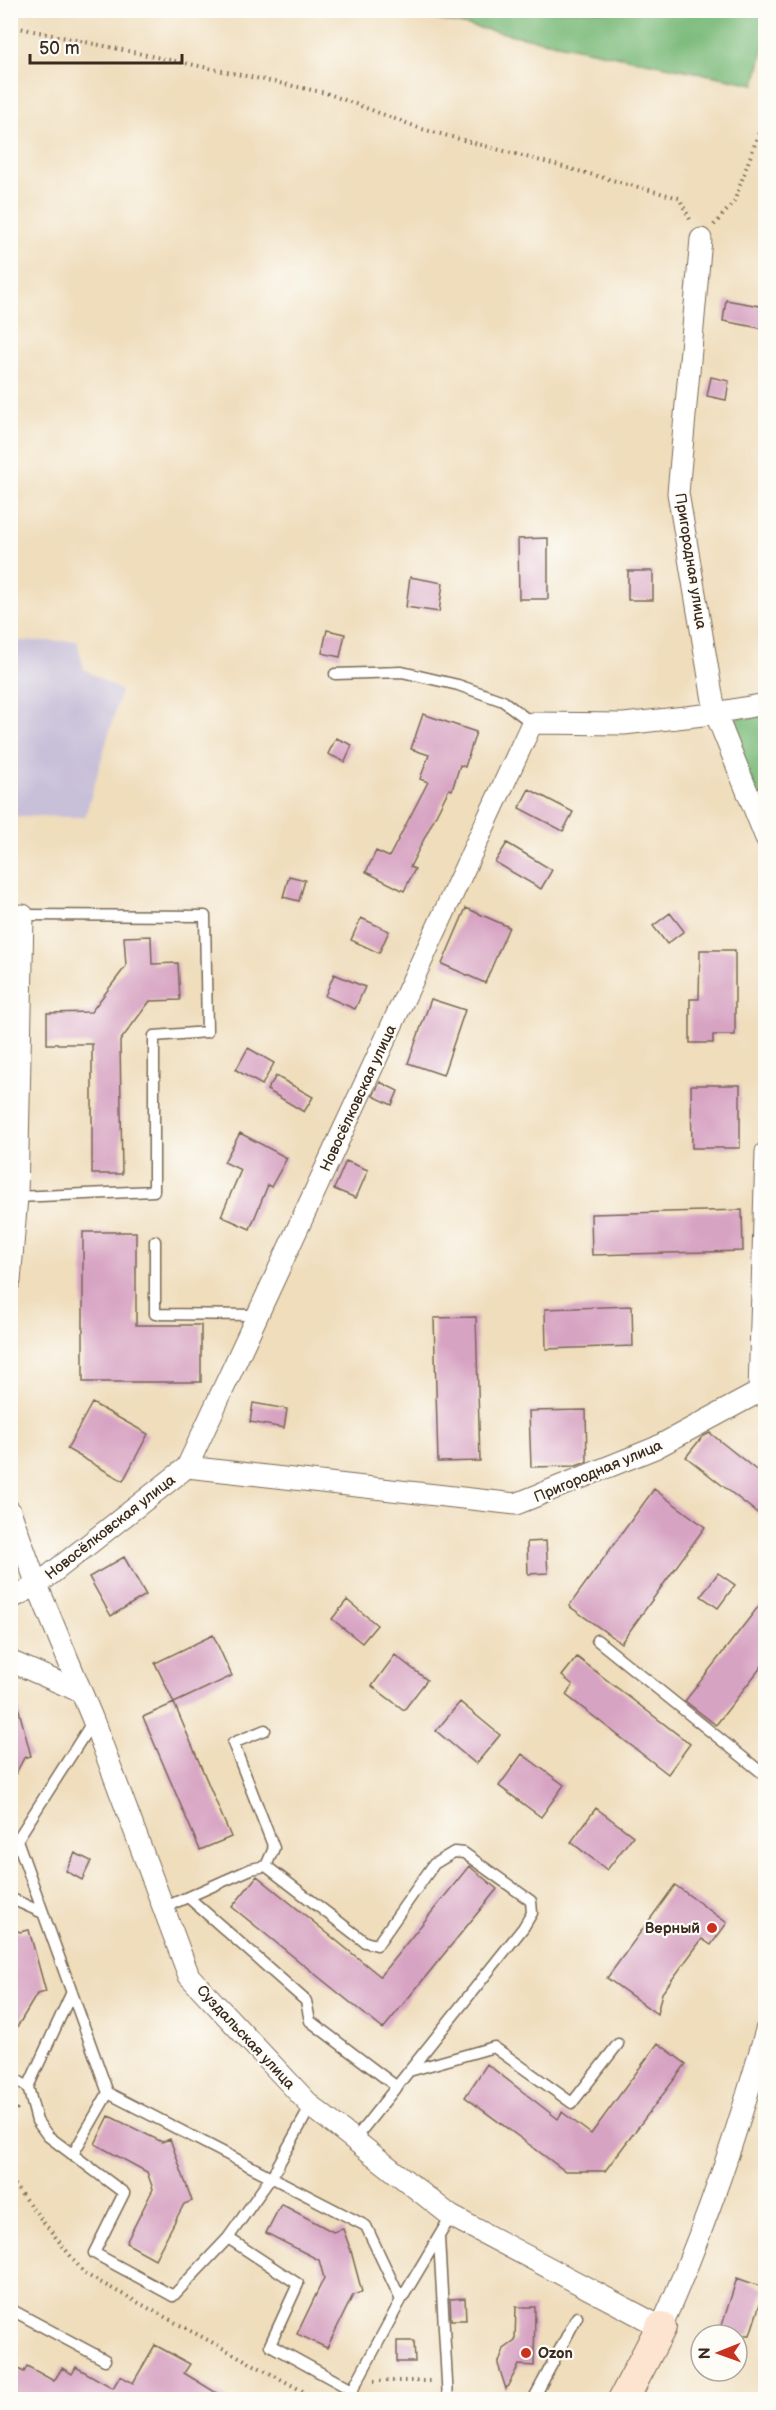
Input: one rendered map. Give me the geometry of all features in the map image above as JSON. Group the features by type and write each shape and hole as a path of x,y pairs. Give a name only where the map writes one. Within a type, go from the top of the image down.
{"street":[{"name":"Пригородная улица","path":"701,239 678,493 715,712 765,838"},
{"path":"532,723 624,724 765,704"},
{"name":"Новосёлковская улица","path":"10,1599 36,1585 188,1467 532,723"},
{"path":"10,1281 16,1197 17,915"},
{"name":"Пригородная улица","path":"188,1467 516,1504 656,1448 762,1393 765,1164"},
{"name":"Суздальская улица","path":"10,1510 36,1585 93,1720 189,1976 311,2106 451,2216 661,2327"},
{"path":"10,1661 81,1692"},
{"path":"623,2400 661,2327 690,2263 752,2083 765,2030"}],"lane":[{"path":"335,674 402,672 458,685 503,701 532,723"},
{"path":"16,1197 154,1191 153,1036 207,1032 205,916 17,915"},
{"path":"155,1241 155,1314 257,1315"},
{"path":"597,1640 765,1776"},
{"path":"93,1720 14,1838 108,2093 366,2226 401,2300"},
{"path":"265,1730 232,1743 274,1848 266,1866"},
{"path":"163,1908 251,1869 266,1866 370,1945 377,1944 434,1863 454,1852 464,1853 531,1901 532,1913 523,1928 354,2140"},
{"path":"188,1897 306,2001 310,2021 397,2087"},
{"path":"10,1898 43,1913"},
{"path":"71,1994 28,2087 37,2121 48,2136 124,2193 94,2253 174,2296 228,2238 272,2176 311,2106"},
{"path":"409,2071 494,2047 572,2103 618,2044"},
{"path":"10,2076 28,2087"},
{"path":"72,2154 108,2093"},
{"path":"228,2238 298,2284 270,2345 352,2390 401,2300 451,2216"},
{"path":"439,2237 448,2400"},
{"path":"10,2309 105,2360"},
{"path":"533,2400 577,2317"}],"path":[{"path":"10,26 326,93 422,129 679,198 701,239 734,202 765,113"},
{"path":"352,2390 448,2381"}],"shaded area":[{"path":"11,641 77,641 84,669 121,691 85,817 11,816"}],"green space":[{"path":"395,11 765,11 765,42 755,84"},
{"path":"765,713 765,741 759,761 765,772 765,825 735,748 732,719"}],"building":[{"path":"726,300 765,307 765,329 723,321"},
{"path":"711,377 729,381 726,400 707,396"},
{"path":"548,538 548,599 519,599 518,539"},
{"path":"628,571 653,571 653,600 628,600"},
{"path":"410,577 443,583 439,612 406,607"},
{"path":"327,630 345,634 340,657 322,653"},
{"path":"423,714 476,732 465,767 460,765 452,790 449,789 410,867 415,869 404,891 366,872 376,851 389,857 428,782 420,779 429,755 411,749"},
{"path":"336,738 352,745 345,762 328,754"},
{"path":"529,789 573,812 563,831 519,808"},
{"path":"507,843 552,870 541,889 495,862"},
{"path":"289,876 305,880 299,901 283,897"},
{"path":"466,908 509,927 485,983 442,964"},
{"path":"670,913 684,931 667,944 653,926"},
{"path":"361,918 389,931 379,953 351,940"},
{"path":"151,936 152,964 178,963 180,1000 150,1001 120,1041 122,1174 92,1174 92,1044 47,1044 47,1013 91,1012 126,966 124,937"},
{"path":"700,950 735,950 735,1035 713,1035 713,1043 690,1043 690,999 699,999"},
{"path":"334,974 365,987 355,1009 325,996"},
{"path":"431,999 465,1010 443,1075 408,1063"},
{"path":"248,1048 274,1063 262,1085 236,1070"},
{"path":"276,1076 313,1097 304,1112 267,1090"},
{"path":"380,1082 398,1091 392,1105 373,1096"},
{"path":"691,1085 740,1085 740,1148 692,1148"},
{"path":"240,1133 287,1158 271,1187 268,1185 250,1229 221,1216 241,1170 224,1162"},
{"path":"346,1161 368,1170 356,1198 334,1189"},
{"path":"742,1210 743,1251 592,1255 591,1214"},
{"path":"83,1232 136,1232 136,1325 201,1325 201,1382 83,1382"},
{"path":"632,1306 633,1346 546,1349 545,1309"},
{"path":"476,1317 480,1461 438,1462 434,1318"},
{"path":"92,1403 148,1434 123,1481 67,1449"},
{"path":"253,1403 287,1409 284,1428 250,1422"},
{"path":"586,1410 587,1462 576,1466 531,1467 529,1411"},
{"path":"710,1433 765,1477 765,1519 686,1457 702,1437"},
{"path":"654,1489 705,1527 621,1643 569,1606"},
{"path":"546,1541 548,1573 528,1574 527,1542"},
{"path":"124,1557 146,1595 111,1616 89,1577"},
{"path":"718,1573 735,1585 718,1608 701,1596"},
{"path":"765,1598 765,1662 716,1725 685,1701"},
{"path":"347,1600 377,1625 362,1643 332,1619"},
{"path":"213,1635 232,1676 174,1703 155,1663"},
{"path":"395,1655 427,1680 404,1710 372,1686"},
{"path":"577,1657 690,1744 668,1774 566,1695 573,1685 562,1676"},
{"path":"10,1699 16,1699 31,1756 24,1758 10,1785"},
{"path":"460,1702 500,1735 476,1764 436,1731"},
{"path":"174,1703 231,1837 200,1850 143,1717"},
{"path":"522,1754 564,1785 541,1817 499,1786"},
{"path":"596,1808 633,1836 607,1870 571,1842"},
{"path":"75,1853 91,1861 82,1880 66,1871"},
{"path":"469,1866 497,1889 383,2029 232,1907 257,1876 380,1976"},
{"path":"675,1885 727,1923 711,1945 702,1939 662,1993 657,2014 607,1978"},
{"path":"10,1927 20,1932 29,1930 46,1992 37,1994 10,2039"},
{"path":"658,2043 686,2064 605,2171 565,2171 465,2097 487,2064 558,2119 562,2112 591,2134"},
{"path":"109,2116 162,2142 170,2139 192,2201 184,2204 155,2259 126,2243 153,2189 147,2172 95,2144"},
{"path":"281,2204 333,2232 343,2229 351,2251 362,2292 353,2295 327,2348 297,2334 324,2278 319,2260 266,2233"},
{"path":"737,2278 765,2288 750,2335 749,2323 723,2323"},
{"path":"465,2298 466,2320 451,2320 450,2299"},
{"path":"516,2307 535,2307 534,2366 519,2365 506,2389 498,2364 504,2349 515,2341"},
{"path":"397,2341 414,2341 415,2362 397,2362"},
{"path":"155,2345 190,2364 184,2373 228,2400 10,2400 10,2365 24,2372 27,2366 54,2381 62,2368 72,2374 76,2367 113,2388 120,2376 133,2383"}],"place":[{"name":"Верный","path":"712,1928"},
{"name":"Ozon","path":"526,2353"}]}
